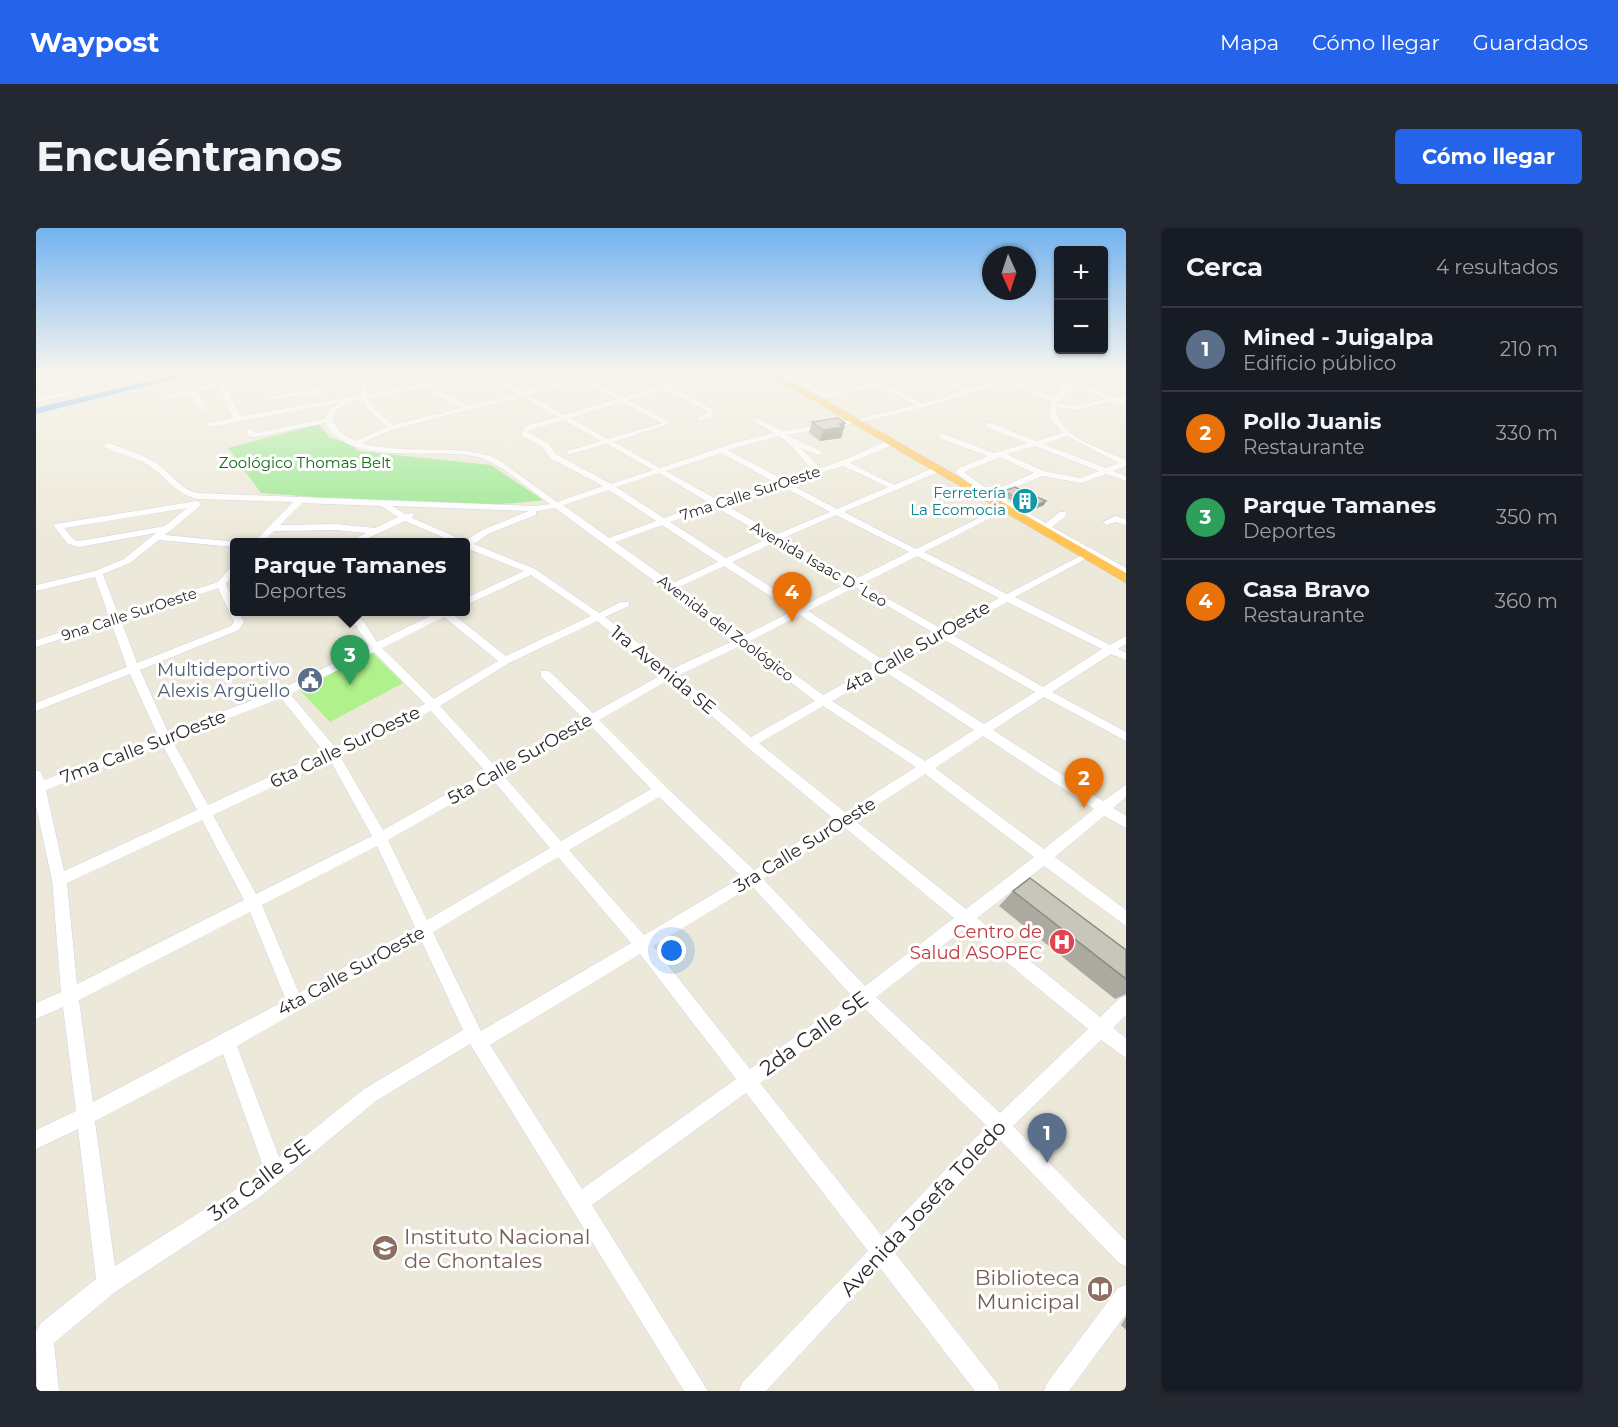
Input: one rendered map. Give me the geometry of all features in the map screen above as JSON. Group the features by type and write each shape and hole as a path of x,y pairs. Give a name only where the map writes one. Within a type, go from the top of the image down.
{"highway":[{"path":"862,425 1044,528 1086,556 1124,574"}],"street":[{"path":"250,430 253,435 257,435 306,425"},
{"name":"Avenida del Zoológico","path":"328,425 340,436 389,452 453,451 493,460 551,506 672,587 823,701 926,768 1126,919"},
{"path":"356,443 399,425"},
{"path":"538,425 528,428 524,433 545,445 553,456 610,487 1126,823"},
{"name":"Avenida Isaac D´Leo","path":"577,425 1043,692 1126,737"},
{"path":"570,453 661,425"},
{"path":"766,425 818,453"},
{"path":"470,541 485,532 551,506 722,450 779,434 835,425"},
{"path":"990,425 1126,479"},
{"path":"1059,425 1067,434 1126,463"},
{"path":"1067,434 997,455 960,471 988,496 1124,574"},
{"path":"942,436 1041,473 1081,481 1126,463"},
{"path":"792,441 805,459 818,470"},
{"name":"7ma Calle SurOeste","path":"607,542 713,503 844,463 892,442"},
{"path":"106,445 152,463 174,487 183,492 206,497 425,506 551,506"},
{"path":"722,450 836,512 1126,657"},
{"path":"844,463 892,487"},
{"path":"672,587 776,538 938,469"},
{"path":"988,496 1041,473"},
{"path":"36,588 98,573 128,561 206,497"},
{"path":"264,538 298,501"},
{"path":"167,528 79,544 71,542 58,526 197,504"},
{"name":"1ra Avenida SE","path":"383,504 405,518 450,538"},
{"path":"363,538 425,506"},
{"name":"5ta Calle SurOeste","path":"36,1011 70,996 380,838 671,674 855,584 1004,507"},
{"path":"1044,528 1063,514"},
{"path":"1107,522 1115,519 1126,522"},
{"path":"275,528 336,527 375,531"},
{"path":"158,537 230,544"},
{"name":"1ra Avenida SE","path":"470,546 532,571 597,616 671,674 750,743 965,920 1125,1046"},
{"name":"4ta Calle SurOeste","path":"750,743 885,665 943,635 1005,597 1086,556"},
{"path":"470,600 532,571"},
{"path":"98,573 117,619 134,670 165,739 252,902 295,1004"},
{"path":"230,573 221,584 230,603"},
{"name":"9na Calle SurOeste","path":"36,644 221,584"},
{"name":"6ta Calle SurOeste","path":"59,880 333,754 433,705 505,661 625,604"},
{"path":"36,707 235,628 239,622 236,616"},
{"path":"351,616 360,624 376,648 433,705 495,774 643,946 989,1391"},
{"name":"7ma Calle SurOeste","path":"37,783 165,739 283,693 436,616"},
{"path":"449,616 505,661"},
{"name":"3ra Calle SurOeste","path":"476,1038 643,946 846,820 1126,639"},
{"path":"545,674 660,790 753,878 864,997 1000,1126 1126,1256"},
{"path":"283,693 333,754 380,838 476,1038 697,1391"},
{"path":"37,783 59,880 70,996 107,1284"},
{"name":"4ta Calle SurOeste","path":"36,1140 86,1116 295,1004 424,931 660,790"},
{"name":"2da Calle SE","path":"579,1203 864,997 1045,857 1126,790"},
{"name":"Avenida Josefa Toledo","path":"750,1391 1000,1126 1126,1004"},
{"name":"3ra Calle SE","path":"48,1391 43,1341 49,1331 107,1284 253,1190 370,1095 476,1038"},
{"path":"227,1041 275,1172"},
{"path":"1055,1391 1126,1296"}],"green space":[{"name":"Zoológico Thomas Belt","path":"319,425 330,438 350,443 358,451 491,465 543,500 439,505 261,493 228,448"},
{"path":"371,651 403,683 330,722 297,687"}],"building":[{"path":"817,425 844,427 823,430"},
{"path":"1015,487 1046,501 1032,507 1004,491"},
{"path":"1030,878 1126,950 1126,979 1013,891"}],"place":[{"name":"Ferretería La Ecomocia","path":"1025,501"},
{"name":"Casa Bravo","path":"792,622"},
{"name":"Multideportivo Alexis Argüello","path":"310,680"},
{"name":"Parque Tamanes","path":"350,685"},
{"name":"Pollo Juanis","path":"1084,808"},
{"name":"Centro de Salud ASOPEC","path":"1062,942"},
{"name":"Mined - Juigalpa","path":"1047,1163"},
{"name":"Instituto Nacional de Chontales","path":"385,1248"},
{"name":"Biblioteca Municipal","path":"1100,1289"}]}
